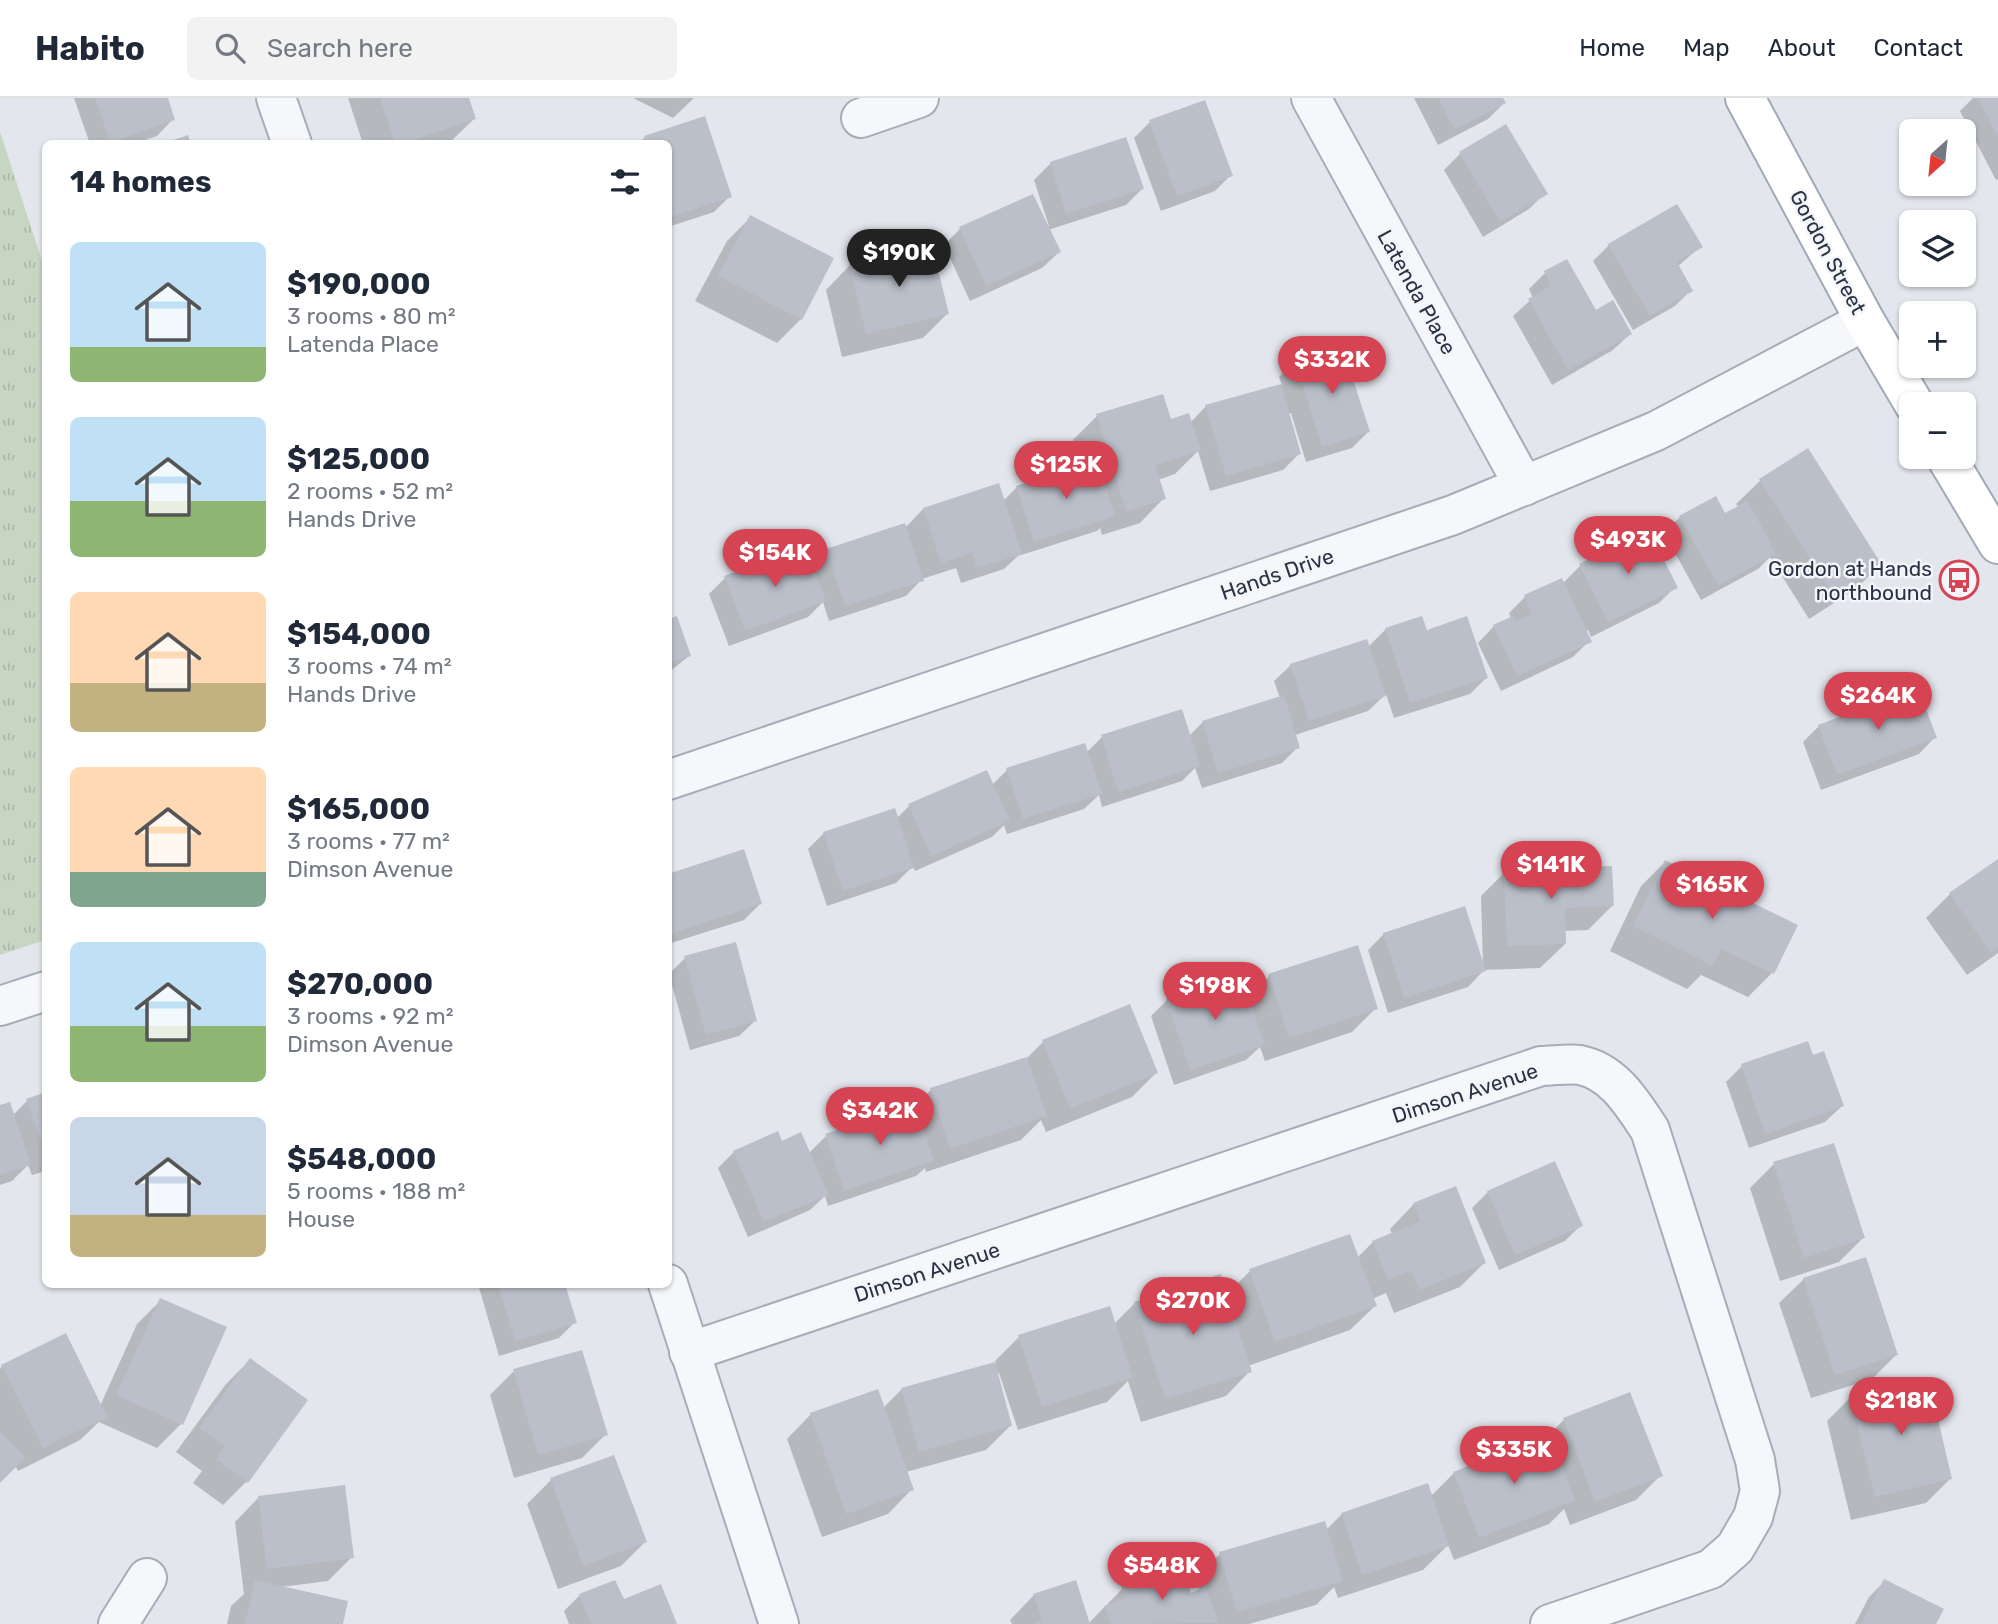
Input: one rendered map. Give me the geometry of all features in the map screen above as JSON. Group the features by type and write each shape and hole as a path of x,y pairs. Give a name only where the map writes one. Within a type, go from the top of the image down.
{"main road":[{"name":"Gordon Street","path":"1745,98 1865,321 1907,392"},
{"path":"1953,469 1998,544"}],"street":[{"path":"276,98 291,140"},
{"path":"861,118 919,98"},
{"name":"Latenda Place","path":"1311,98 1524,486"},
{"name":"Hands Drive","path":"672,779 1453,515 1656,432 1865,321"},
{"path":"0,1006 42,991"},
{"name":"Dimson Avenue","path":"689,1352 1541,1066 1580,1065 1612,1080 1630,1099 1650,1130 1755,1460 1760,1491 1753,1517 1735,1548 1711,1569 1550,1624"},
{"path":"669,1288 779,1624"},
{"path":"118,1624 147,1578"}],"green space":[{"path":"0,132 42,261 42,941 0,955"}],"building":[{"path":"95,98 168,98 175,120 109,140"},
{"path":"380,98 469,98 476,119 414,140 394,140"},
{"path":"1438,98 1503,98 1506,103 1455,130"},
{"path":"1978,98 1998,98 1998,137"},
{"path":"1205,100 1233,176 1177,196 1149,120"},
{"path":"705,116 732,197 672,217 672,140 646,140 644,136"},
{"path":"1506,124 1548,194 1500,222 1459,152"},
{"path":"188,135 190,140 174,140"},
{"path":"1126,137 1144,189 1066,214 1050,162"},
{"path":"1033,194 1061,252 986,286 959,227"},
{"path":"1677,204 1703,247 1677,262 1693,291 1650,316 1608,244"},
{"path":"750,215 834,258 802,320 718,276"},
{"path":"932,245 949,314 866,334 849,264"},
{"path":"1567,259 1596,310 1613,300 1632,334 1568,370 1528,299 1551,286 1544,271"},
{"path":"1342,345 1370,432 1322,447 1295,360"},
{"path":"1281,384 1301,454 1226,476 1205,405"},
{"path":"1163,394 1171,419 1189,413 1201,451 1155,465 1166,499 1126,512 1096,414"},
{"path":"1808,448 1882,565 1834,596 1759,479"},
{"path":"1097,459 1115,516 1034,542 1016,486"},
{"path":"999,483 1022,554 977,568 972,553 941,563 923,508"},
{"path":"1716,496 1725,513 1748,501 1776,554 1718,585 1679,516"},
{"path":"905,523 924,581 845,606 826,549"},
{"path":"1649,530 1678,588 1608,622 1579,564"},
{"path":"805,546 826,601 745,631 724,576"},
{"path":"1562,578 1592,642 1517,676 1493,625 1513,616 1515,622 1532,614 1524,595"},
{"path":"677,616 691,656 672,662 672,618"},
{"path":"1422,616 1427,630 1467,616 1488,678 1410,703 1385,628"},
{"path":"1367,639 1386,696 1309,721 1290,664"},
{"path":"1918,688 1937,738 1837,775 1818,725"},
{"path":"1284,695 1300,748 1218,773 1202,721"},
{"path":"1182,709 1200,766 1118,792 1101,735"},
{"path":"1085,743 1102,794 1023,819 1006,768"},
{"path":"987,770 1010,821 931,856 908,804"},
{"path":"895,808 914,868 843,891 823,832"},
{"path":"744,849 762,904 672,934 672,873"},
{"path":"1998,859 1998,948 1991,953 1949,893"},
{"path":"1665,860 1798,925 1774,974 1721,949 1712,966 1633,926"},
{"path":"1612,866 1614,906 1565,908 1566,944 1507,946 1504,870"},
{"path":"1465,906 1486,971 1404,998 1383,933"},
{"path":"736,942 757,1021 706,1035 684,956"},
{"path":"1358,945 1378,1009 1289,1038 1268,974"},
{"path":"1240,973 1265,1045 1190,1070 1166,999"},
{"path":"1130,1004 1158,1073 1070,1109 1042,1040"},
{"path":"1808,1041 1813,1055 1824,1051 1844,1106 1765,1134 1741,1064"},
{"path":"1027,1057 1047,1116 950,1149 930,1088"},
{"path":"42,1093 42,1144 26,1099"},
{"path":"10,1102 31,1165 0,1175 0,1105"},
{"path":"916,1104 934,1161 844,1191 825,1134"},
{"path":"778,1131 782,1141 801,1132 829,1195 764,1222 733,1151"},
{"path":"1834,1143 1865,1238 1804,1258 1773,1162"},
{"path":"1555,1161 1583,1226 1515,1255 1487,1191"},
{"path":"1456,1186 1486,1263 1419,1290 1411,1271 1388,1280 1372,1241 1420,1221 1413,1203"},
{"path":"1350,1234 1377,1306 1275,1342 1249,1269"},
{"path":"1866,1257 1898,1355 1835,1375 1803,1278"},
{"path":"1221,1274 1252,1372 1165,1399 1134,1302"},
{"path":"499,1288 566,1288 577,1323 515,1341"},
{"path":"160,1298 227,1327 183,1425 116,1395"},
{"path":"1110,1306 1133,1378 1042,1407 1018,1335"},
{"path":"66,1333 107,1417 43,1448 1,1365"},
{"path":"582,1350 608,1435 538,1455 513,1369"},
{"path":"250,1358 308,1400 248,1483 216,1459 225,1446 199,1428"},
{"path":"995,1362 1012,1426 919,1452 901,1388"},
{"path":"1928,1377 1952,1479 1875,1497 1850,1395"},
{"path":"878,1389 914,1490 846,1514 810,1413"},
{"path":"1630,1392 1663,1476 1595,1502 1563,1418"},
{"path":"0,1432 26,1457 0,1483"},
{"path":"1549,1435 1575,1500 1479,1538 1453,1472"},
{"path":"614,1455 647,1542 583,1566 550,1478"},
{"path":"1428,1483 1449,1546 1362,1575 1341,1513"},
{"path":"345,1485 354,1558 267,1569 258,1496"},
{"path":"1325,1521 1343,1581 1237,1612 1219,1552"},
{"path":"1180,1564 1191,1593 1205,1587 1219,1623 1111,1624 1104,1606 1125,1598 1121,1587"},
{"path":"1884,1579 1944,1609 1936,1624 1861,1624"},
{"path":"255,1580 348,1601 343,1624 245,1624"},
{"path":"615,1580 624,1599 661,1584 677,1624 591,1624 579,1594"},
{"path":"1076,1580 1090,1624 1032,1624 1042,1620 1033,1594"}],"place":[{"name":"Gordon at Hands northbound","path":"1959,580"}]}
